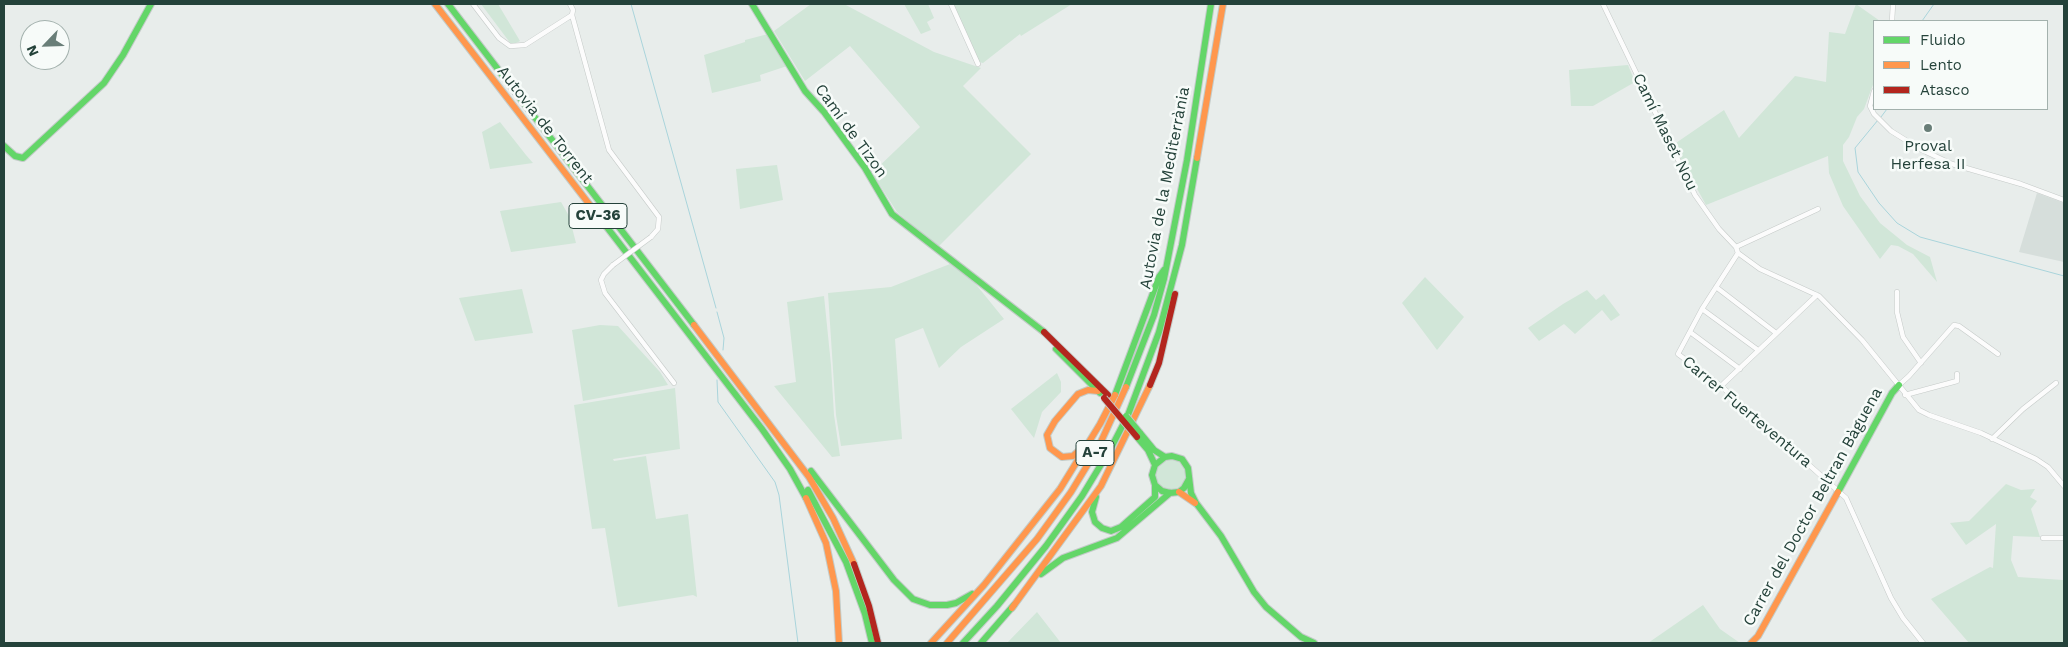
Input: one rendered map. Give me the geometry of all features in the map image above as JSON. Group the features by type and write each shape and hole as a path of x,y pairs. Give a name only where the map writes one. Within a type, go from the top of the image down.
{"main road":[{"path":"5,149 15,156 23,158 104,82 124,55 151,4"},
{"name":"Autovia de Torrent","path":"435,4 762,428"},
{"name":"Autovia de Torrent","path":"448,4 740,383"},
{"name":"Camí de Tizon","path":"752,4 805,91 824,112 865,168 892,214 1036,325 1073,358 1138,435 1155,465"},
{"name":"Autovia de la Mediterrània","path":"947,643 1037,539 1071,492 1099,446 1119,406 1154,315 1165,270 1177,217 1212,4"},
{"name":"Autovia de la Mediterrània","path":"963,643 997,606 1046,546 1082,496 1111,448 1128,415 1161,323 1182,245 1223,4"},
{"path":"1182,245 1184,256 1159,363 1145,398 1093,502 1092,512 1095,522 1102,528 1111,531 1122,527 1155,497 1155,485 1152,475 1155,465 1165,457 1172,456 1182,459 1188,468 1189,480 1196,503 1221,536 1254,592 1266,607 1301,637 1314,643"},
{"path":"931,643 984,585 1060,489 1091,439 1122,379 1159,277 1165,270"},
{"name":"Camí de Tizon","path":"972,276 1035,330 1106,397"},
{"path":"740,383 749,391 905,592 930,605 947,605 964,599 988,579"},
{"path":"740,383 809,477 834,518 861,583 878,643"},
{"name":"Carrer del Doctor Beltran Bàguena","path":"1751,643 1758,636 1892,393 1899,385"},
{"path":"1091,439 1078,452 1068,457 1062,457 1053,452 1048,442 1050,429 1078,394 1088,390 1098,391"},
{"path":"762,428 800,484 823,536 836,591 838,643"},
{"path":"762,428 801,478 833,534 857,589 872,643"},
{"name":"Camí de Tizon","path":"1138,435 1154,450 1165,457"},
{"path":"981,643 1043,571 1063,558 1117,538 1160,500 1184,488 1189,480"},
{"path":"1155,485 1162,491 1170,494"},
{"path":"1012,608 1101,486"},
{"path":"1178,492 1196,503"}],"street":[{"path":"473,4 498,38 510,46 526,45 572,15"},
{"path":"570,4 609,150 659,217 658,229 651,237 613,265 601,280 605,293 674,383"},
{"path":"951,4 978,64"},
{"name":"Camí Maset Nou","path":"1604,4 1695,195 1719,229 1737,250 1760,270 1817,295"},
{"path":"1892,20 1893,4"},
{"path":"1873,95 1870,106 1876,117 1900,138 1936,158 2064,200"},
{"path":"1740,369 1690,332 1737,250 1818,209"},
{"path":"1716,287 1776,333"},
{"path":"1897,292 1897,312 1903,337 1921,363"},
{"path":"1721,386 1817,295 1862,340 1919,410 1929,415 1960,424 2043,463 2064,486"},
{"path":"1702,309 1758,350"},
{"path":"1899,385 1954,325 1959,326 1998,354"},
{"name":"Carrer Fuerteventura","path":"1690,332 1678,354 1721,386 1846,498 1891,598 1903,618 1923,643"},
{"path":"1905,395 1957,381 1957,374"},
{"path":"1992,439 2023,409 2056,383"},
{"path":"2043,538 2064,538"}],"shaded area":[{"path":"2037,193 2064,203 2064,262 2019,252"}],"green space":[{"path":"481,4 498,4 520,41 511,44"},
{"path":"811,4 844,4 934,52 981,68 963,86 1031,154 938,247 897,212 872,173 920,127 850,46 805,81 774,31"},
{"path":"904,4 928,4 934,18 927,22 931,30 921,34"},
{"path":"953,4 1072,4 1021,36 1020,34 983,63 979,62"},
{"path":"1856,4 1879,20 1873,20 1873,85 1864,109 1857,117 1849,137 1843,145 1843,161 1860,196 1880,223 1907,245 1930,257 1937,282 1913,254 1898,246 1891,245 1880,259 1843,206 1829,173 1828,156 1706,205 1673,145 1724,110 1739,138 1795,76 1826,82 1829,32 1845,34"},
{"path":"768,34 787,66 760,75 761,81 712,93 704,55"},
{"path":"1628,65 1635,82 1593,106 1571,106 1569,70"},
{"path":"500,122 533,163 490,169 482,132"},
{"path":"777,165 783,200 740,209 736,169"},
{"path":"561,202 569,216 576,243 511,252 500,211"},
{"path":"950,264 974,282 1004,319 961,347 939,368 923,328 895,339 902,439 841,446 836,415 828,293 891,287"},
{"path":"1425,277 1464,317 1437,350 1402,303"},
{"path":"522,289 533,333 475,341 459,298"},
{"path":"1587,290 1596,300 1604,294 1620,315 1611,321 1602,310 1575,334 1564,324 1539,341 1528,328 1563,304"},
{"path":"824,296 834,415 840,456 832,457 774,386 796,382 787,302"},
{"path":"600,325 618,326 660,372 668,385 583,401 572,330"},
{"path":"1057,373 1061,382 1061,392 1042,412 1034,438 1011,409"},
{"path":"675,388 680,449 613,459 614,461 646,456 656,519 688,514 697,597 693,595 618,607 605,528 592,529 574,405"},
{"path":"1171,458 1182,463 1187,474 1182,485 1171,490 1160,485 1155,474 1160,463"},
{"path":"2006,484 2021,490 2035,489 2030,497 2037,501 2031,509 2040,537 2013,536 2011,560 2018,577 2063,580 2064,578 2064,643 1969,643 1931,599 1990,567 1993,568 1996,524 1966,545 1950,523 1969,521"},
{"path":"1703,605 1720,629 1740,643 1648,643"},
{"path":"1037,612 1061,643 1007,643"}],"waterway":[{"path":"631,4 716,308"},
{"path":"1923,20 1934,4"},
{"path":"1881,117 1886,110"},
{"path":"1878,120 1855,148 1858,172 1879,203 1897,223 1920,237 2064,276"},
{"path":"717,312 724,338 723,350"},
{"path":"717,380 718,402 775,482 779,495 798,643"}],"traffic: fast":[{"path":"4,146 15,156 23,158 104,83 123,55 151,4"},
{"path":"448,4 694,325"},
{"path":"752,4 805,91 824,112 865,168 892,214 1044,332"},
{"path":"1126,387 1154,315 1164,279 1187,160 1211,4"},
{"path":"963,643 997,606 1046,546 1082,496 1111,448 1128,415 1159,332 1182,245 1197,158"},
{"path":"606,226 762,429 790,469 806,498"},
{"path":"1115,395 1159,277 1164,270"},
{"path":"1056,349 1100,393"},
{"path":"1838,492 1892,393 1899,385"},
{"path":"1126,416 1140,433"},
{"path":"1140,433 1154,450 1165,457"},
{"path":"1137,437 1148,450 1155,465"},
{"path":"1189,479 1184,488 1179,492 1170,493 1162,491 1155,485 1152,475 1155,465 1165,457 1172,456 1182,459 1188,468 1191,493 1196,503 1221,536 1254,592 1266,607 1301,637 1314,643"},
{"path":"811,471 894,580 913,599 930,605 947,605 956,603 972,594"},
{"path":"1096,497 1092,512 1095,522 1102,528 1111,531 1121,527 1155,497 1155,485"},
{"path":"808,490 846,562 865,614 872,643"},
{"path":"1041,574 1063,558 1117,538 1170,493"},
{"path":"981,643 1014,605"}],"traffic: slow":[{"path":"435,4 606,226"},
{"path":"1197,158 1223,4"},
{"path":"694,325 809,477 833,518 854,564"},
{"path":"1012,608 1101,486 1150,385"},
{"path":"947,643 1037,539 1071,492 1099,446 1126,387"},
{"path":"1083,447 1073,456 1062,457 1050,448 1047,435 1055,421 1078,394 1088,390 1098,391"},
{"path":"931,643 984,585 1060,489 1100,424 1115,395"},
{"path":"1179,492 1195,503"},
{"path":"1751,643 1758,636 1838,492"},
{"path":"806,498 826,543 836,591 839,643"}],"traffic: jam":[{"path":"1150,385 1159,363 1175,294"},
{"path":"1044,332 1108,395"},
{"path":"1104,398 1137,437"},
{"path":"854,564 869,606 878,643"}],"place":[{"name":"Proval Herfesa II","path":"1928,128"}]}
